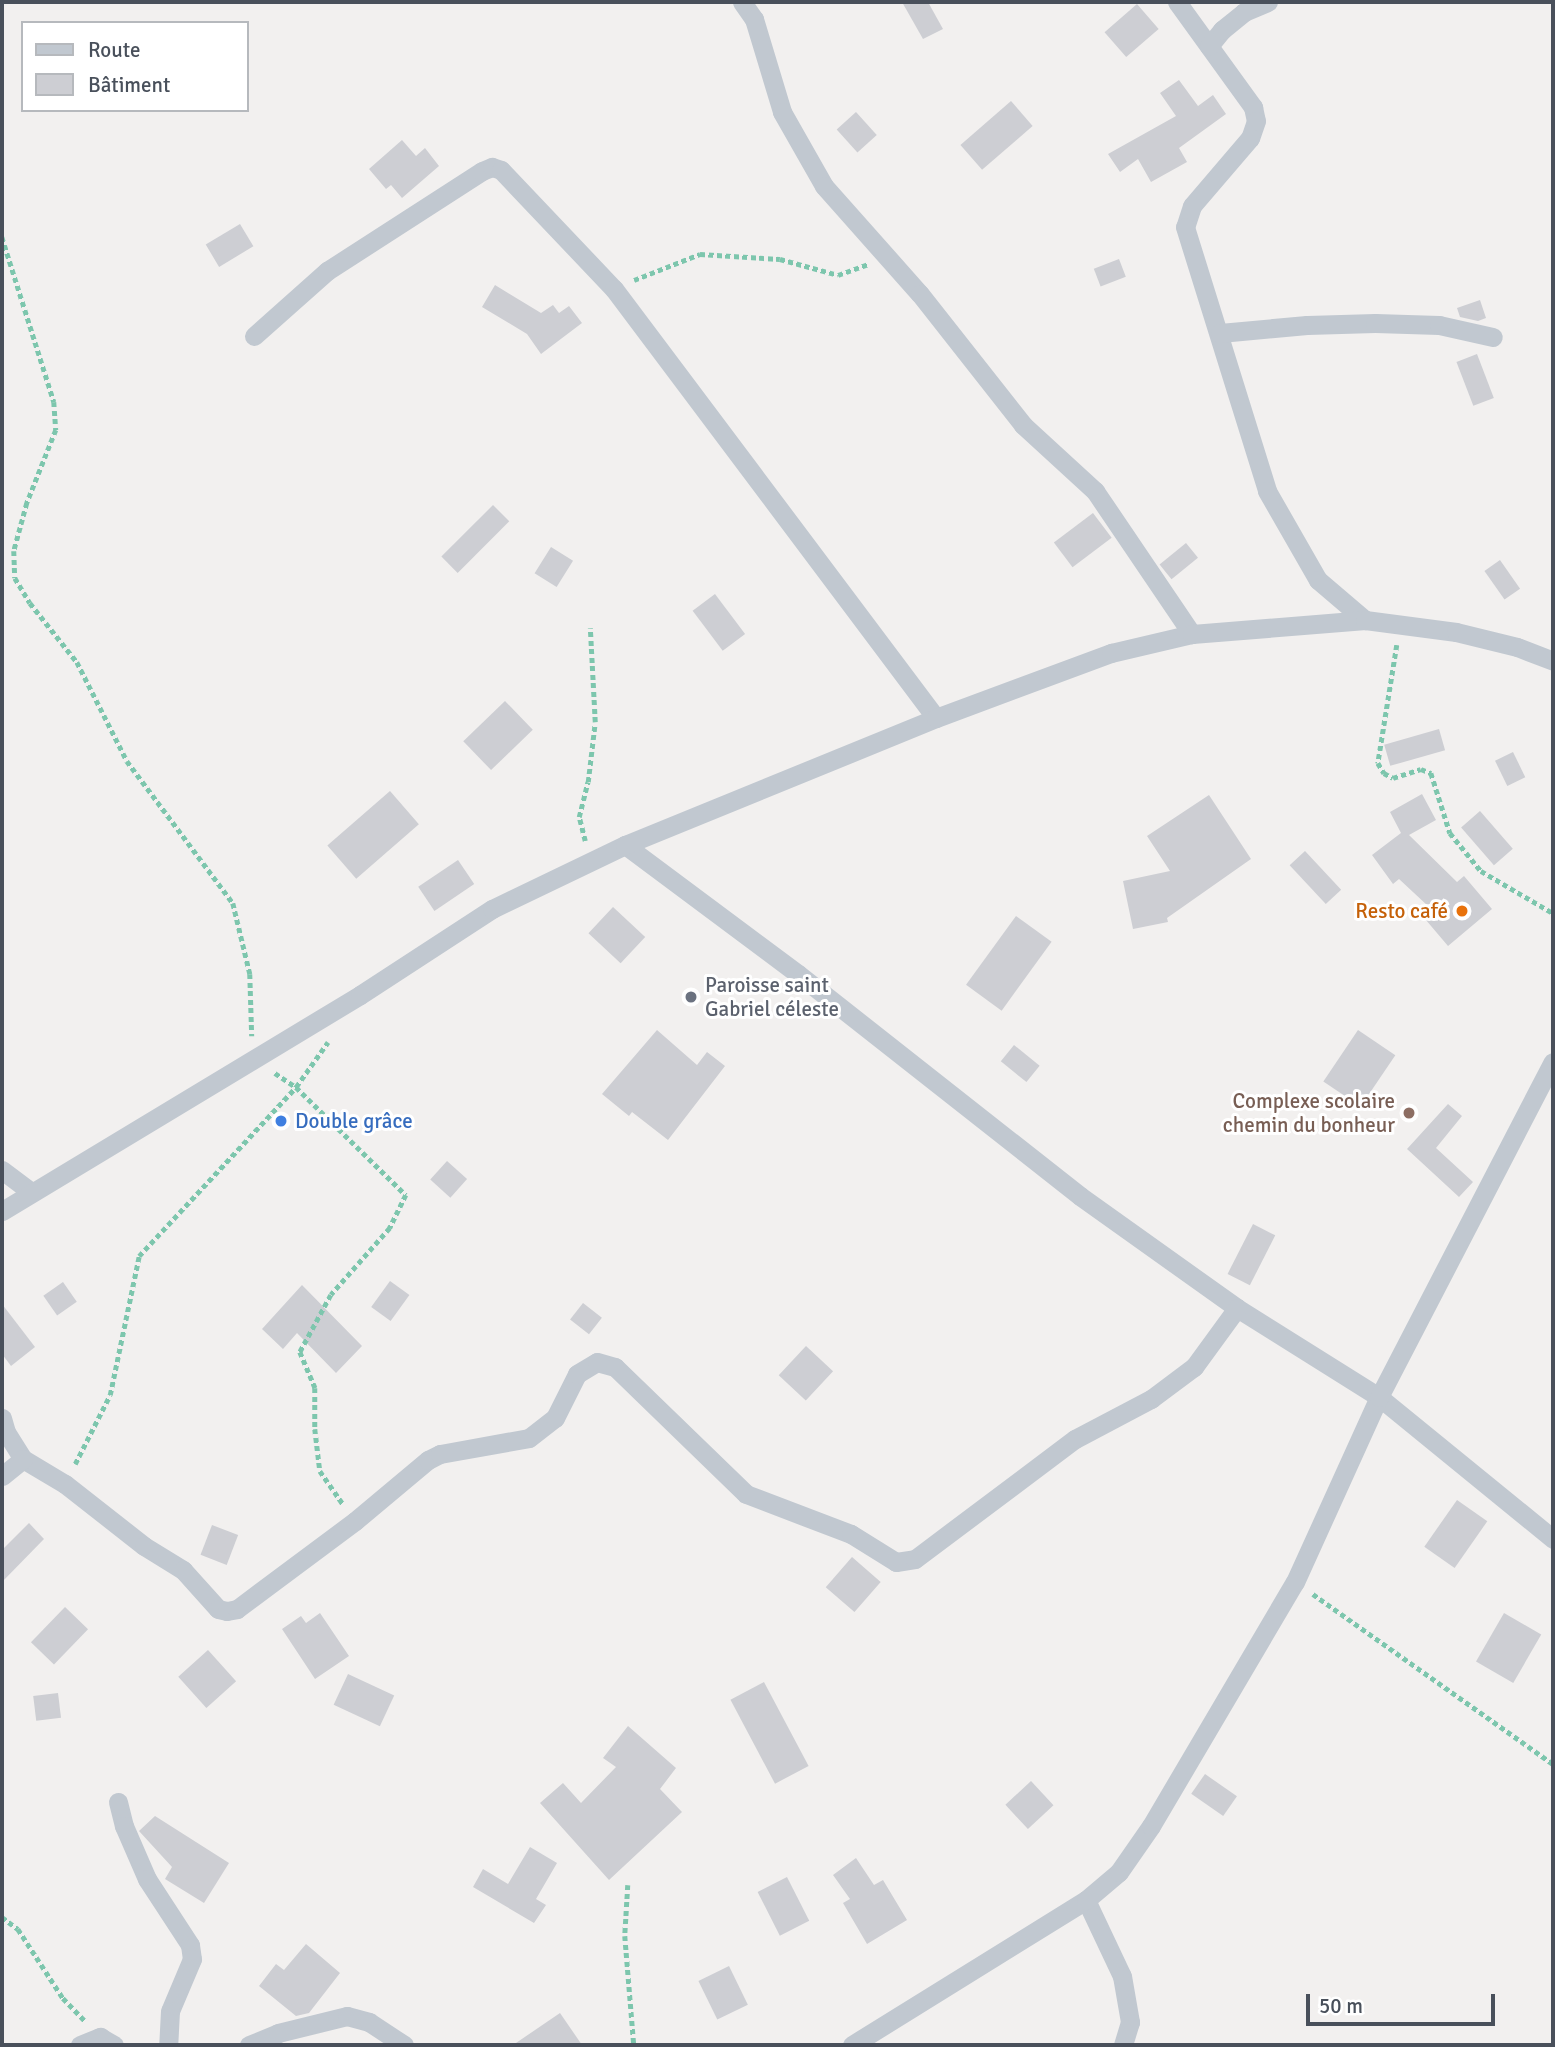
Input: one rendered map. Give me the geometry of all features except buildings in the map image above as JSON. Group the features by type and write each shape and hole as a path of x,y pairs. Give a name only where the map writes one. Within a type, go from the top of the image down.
{"street":[{"path":"742,2 754,19 788,122 824,186 920,294 1023,425 1095,491 1192,634"},
{"path":"1177,2 1253,107 1256,121 1250,138 1186,216 1185,227 1267,491 1318,580 1365,620"},
{"path":"1209,46 1222,30 1244,12 1268,2"},
{"path":"254,336 327,271 492,167 501,170 614,289 936,718"},
{"path":"1220,333 1307,325 1375,323 1439,325 1493,337"},
{"path":"2,1212 30,1191 360,995 492,909 625,845 936,718 1111,653 1192,634 1365,620 1456,632 1517,647 1553,661"},
{"path":"625,845 798,974 1080,1196 1237,1308 1379,1397 1553,1539"},
{"path":"852,2045 1086,1900 1119,1872 1152,1826 1295,1582 1379,1397 1553,1062"},
{"path":"2,1170 30,1191"},
{"path":"2,1418 6,1432 23,1459 65,1484 134,1539 183,1570 218,1609 227,1611 237,1609 440,1454 529,1438 555,1418 577,1374 597,1362 615,1367 746,1494 851,1534 895,1562 915,1559 1075,1439 1151,1399 1194,1367 1237,1308"},
{"path":"2,1476 23,1459"},
{"path":"118,1802 124,1826 147,1879 190,1945 192,1959 170,2011 168,2045"},
{"path":"1086,1900 1122,1976 1130,2022 1123,2045"},
{"path":"249,2045 278,2033 347,2016 369,2022 404,2045"},
{"path":"80,2045 107,2041"}],"path":[{"path":"2,237 54,402 57,430 27,503 15,551 15,578 30,603 77,662 127,761 233,903 250,974 255,1059 296,1087 406,1195 390,1228 331,1295 300,1352 315,1388 315,1429 320,1471 355,1521"},
{"path":"614,289 700,254 780,259 838,275 886,258"},
{"path":"1401,625 1378,763 1384,773 1393,778 1421,769 1431,773 1450,833 1481,871 1553,913"},
{"path":"590,628 595,722 588,782 579,817 591,862"},
{"path":"65,1484 110,1395 139,1256 296,1087 336,1030"},
{"path":"1295,1582 1553,1764"},
{"path":"628,1885 625,1936 634,2045"},
{"path":"2,1917 18,1929 63,1998 107,2041"}],"place":[{"name":"Resto café","path":"1462,911"},
{"name":"Paroisse saint Gabriel céleste","path":"691,997"},
{"name":"Complexe scolaire chemin du bonheur","path":"1409,1113"},
{"name":"Double grâce","path":"281,1121"}]}
